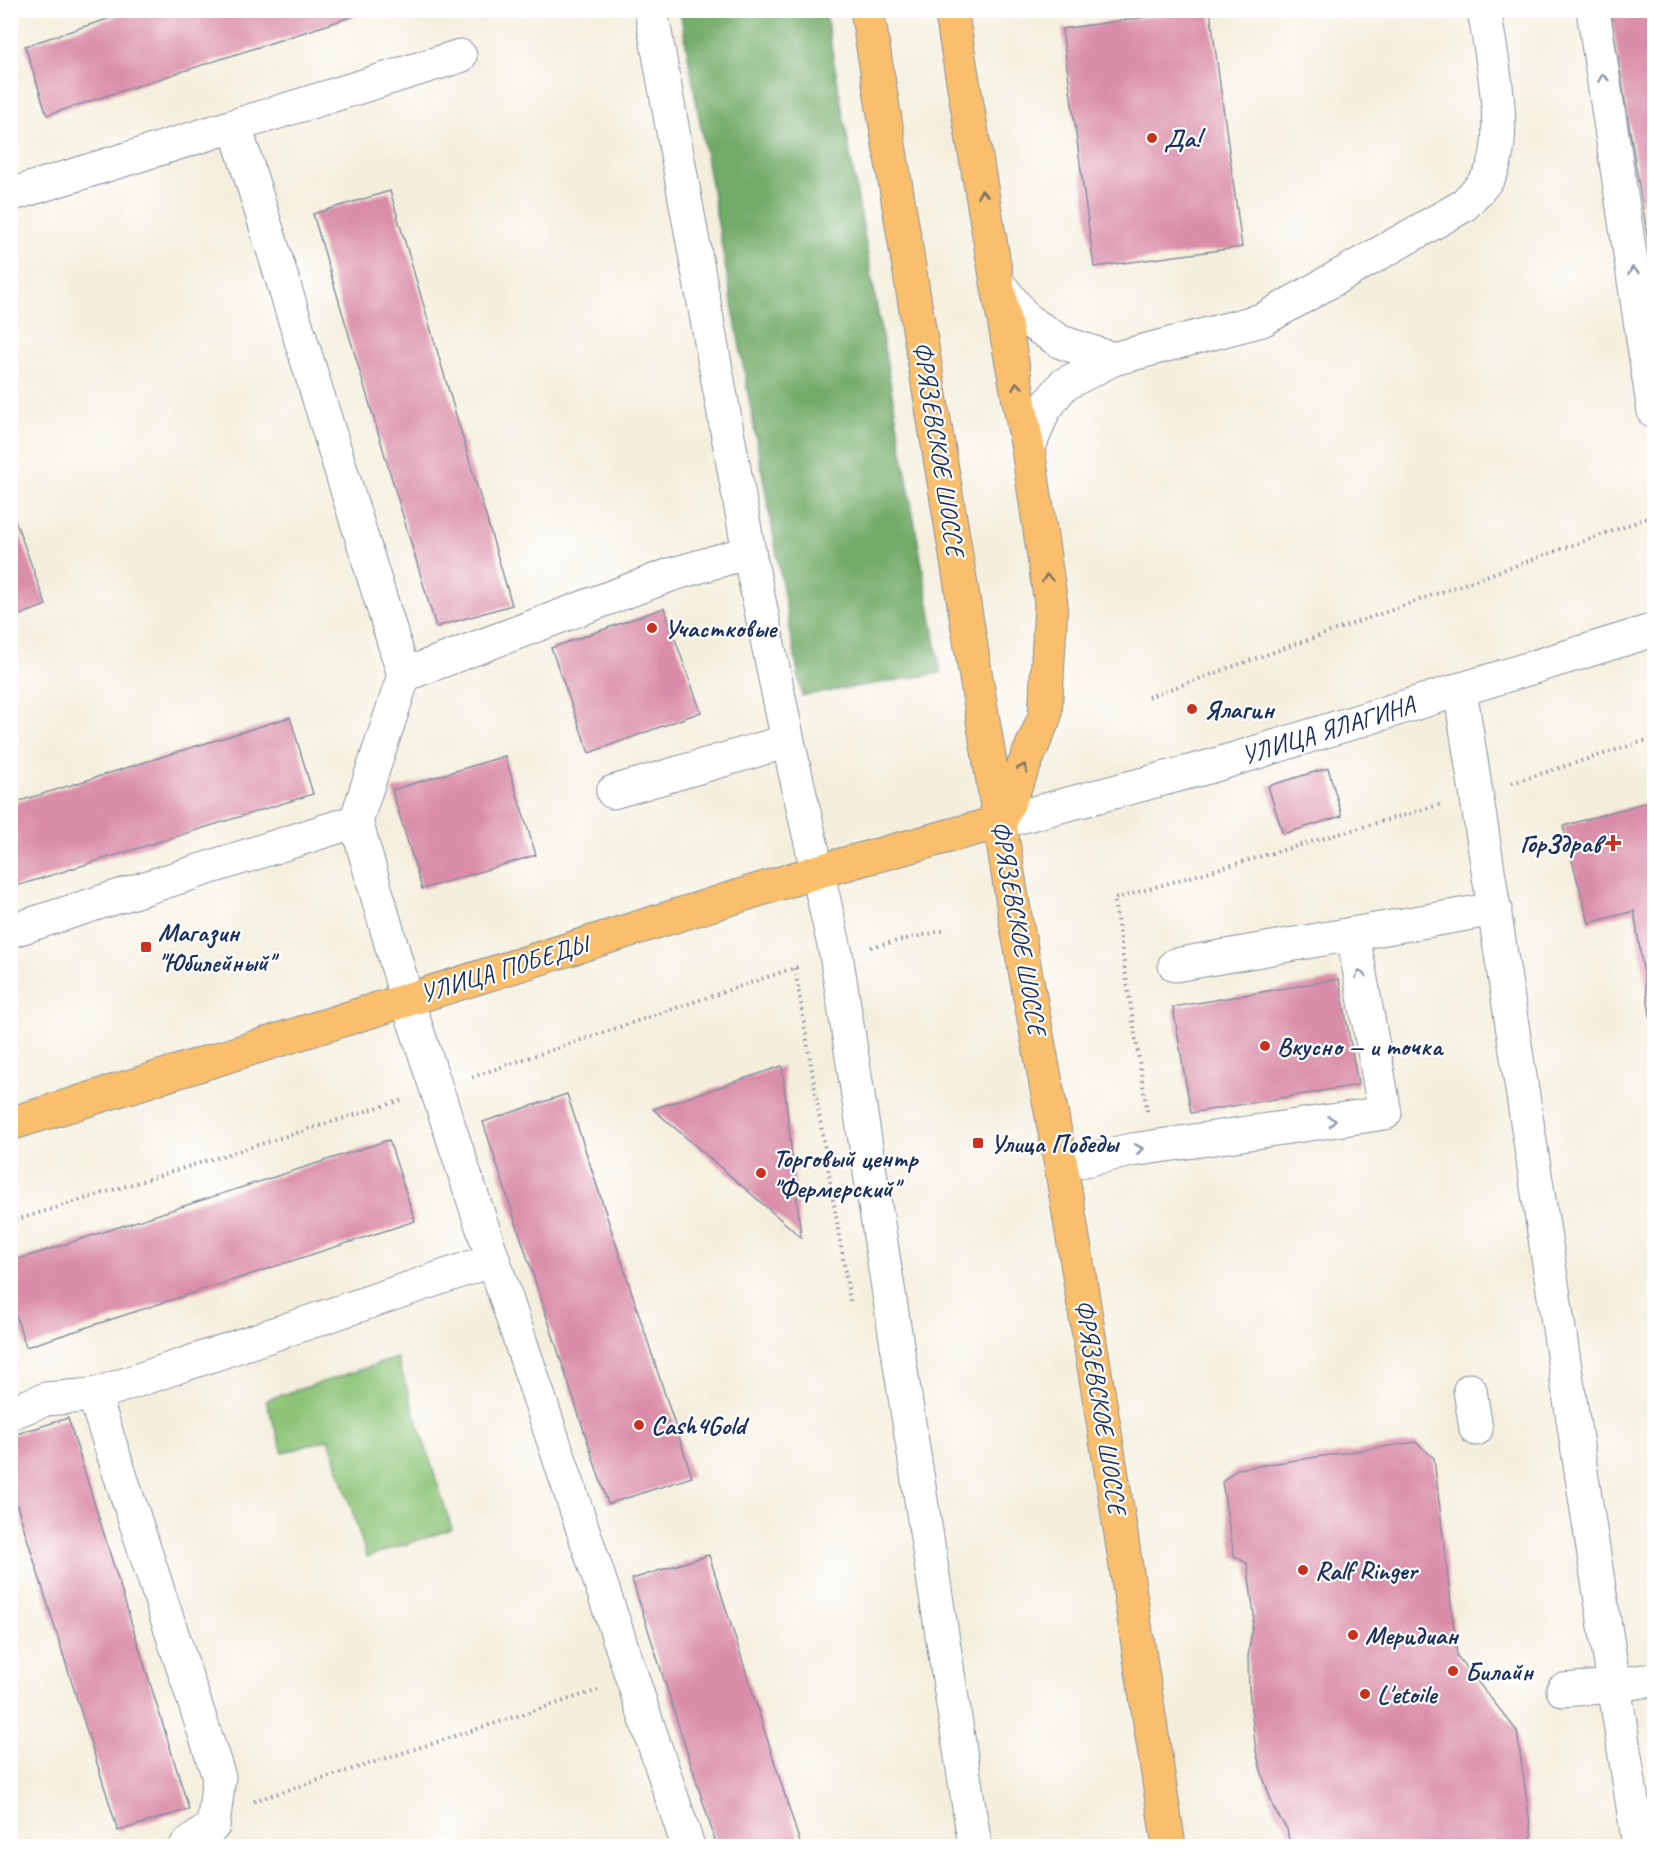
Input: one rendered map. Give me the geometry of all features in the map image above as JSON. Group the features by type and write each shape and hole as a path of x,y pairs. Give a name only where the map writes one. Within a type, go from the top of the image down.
{"main road":[{"name":"ФРЯЗЕВСКОЕ ШОССЕ","path":"867,10 1015,916 1061,1164 1169,1846"},
{"path":"951,10 1028,449 1051,604 1045,716 1000,822"},
{"name":"УЛИЦА ПОБЕДЫ","path":"10,1124 819,871 1000,822"}],"street":[{"path":"651,10 749,552 788,741 836,954 975,1846"},
{"path":"1028,449 1044,410 1063,385 1113,359 1262,320 1463,206 1488,177 1498,147 1498,100 1484,10"},
{"path":"1593,10 1654,412"},
{"path":"10,195 460,56"},
{"path":"235,126 404,675 356,821 407,1000 688,1846"},
{"path":"997,282 1028,320 1061,342 1113,359"},
{"path":"404,675 670,575 749,552"},
{"name":"УЛИЦА ЯЛАГИНА","path":"1000,822 1212,766 1654,630"},
{"path":"1460,689 1639,1846"},
{"path":"613,792 788,741"},
{"path":"10,931 356,821"},
{"path":"1175,965 1495,909"},
{"path":"1061,1164 1153,1147 1385,1113 1353,935"},
{"path":"10,1413 46,1399 94,1395 493,1260"},
{"path":"1470,1390 1476,1429"},
{"path":"94,1395 219,1777 213,1826 186,1846"},
{"path":"1563,1690 1614,1686 1654,1678"}],"path":[{"path":"1148,696 1654,516"},
{"path":"1153,1147 1114,899 1477,794 1654,738"},
{"path":"10,1222 436,1089 836,954 946,930"},
{"path":"215,1814 633,1679"}],"green space":[{"path":"680,11 825,11 941,673 802,696"},
{"path":"397,1358 452,1529 367,1557 329,1439 283,1453 266,1400"}],"building":[{"path":"135,10 370,11 47,115 25,46"},
{"name":"Да!","path":"1210,10 1242,247 1094,267 1062,29"},
{"path":"1610,10 1654,10 1654,270 1653,270"},
{"path":"390,191 512,605 436,627 313,214"},
{"path":"10,506 46,605 10,619"},
{"path":"664,608 701,712 589,753 551,648"},
{"path":"290,717 313,794 10,888 10,804"},
{"path":"505,756 536,855 422,889 392,790"},
{"path":"1328,768 1342,816 1283,834 1268,786"},
{"path":"1654,800 1653,1035 1634,911 1589,923 1563,826"},
{"name":"Вкусно — и точка","path":"1339,979 1358,1085 1191,1113 1173,1007"},
{"name":"Торговый центр \"Фермерский\"","path":"782,1066 801,1237 653,1109"},
{"path":"567,1094 692,1477 608,1504 483,1122"},
{"path":"389,1140 415,1221 26,1347 10,1298 10,1262"},
{"path":"68,1418 189,1809 118,1831 10,1483 10,1436"},
{"name":"Меридиан","path":"1416,1442 1434,1458 1457,1656 1517,1731 1533,1846 1290,1846 1287,1829 1274,1809 1256,1751 1248,1657 1254,1615 1247,1563 1234,1556 1222,1482 1237,1469"},
{"path":"709,1555 801,1846 717,1846 632,1579"}],"place":[{"name":"Да!","path":"1152,138"},
{"name":"Участковые","path":"652,628"},
{"name":"Ялагин","path":"1192,709"},
{"name":"ГорЗдрав","path":"1613,843"},
{"name":"Магазин \"Юбилейный\"","path":"146,947"},
{"name":"Вкусно — и точка","path":"1265,1046"},
{"name":"Улица Победы","path":"978,1143"},
{"name":"Торговый центр \"Фермерский\"","path":"761,1173"},
{"name":"Cash4Gold","path":"639,1425"},
{"name":"Ralf Ringer","path":"1303,1570"},
{"name":"Меридиан","path":"1353,1635"},
{"name":"Билайн","path":"1453,1671"},
{"name":"L'etoile","path":"1365,1694"}]}
